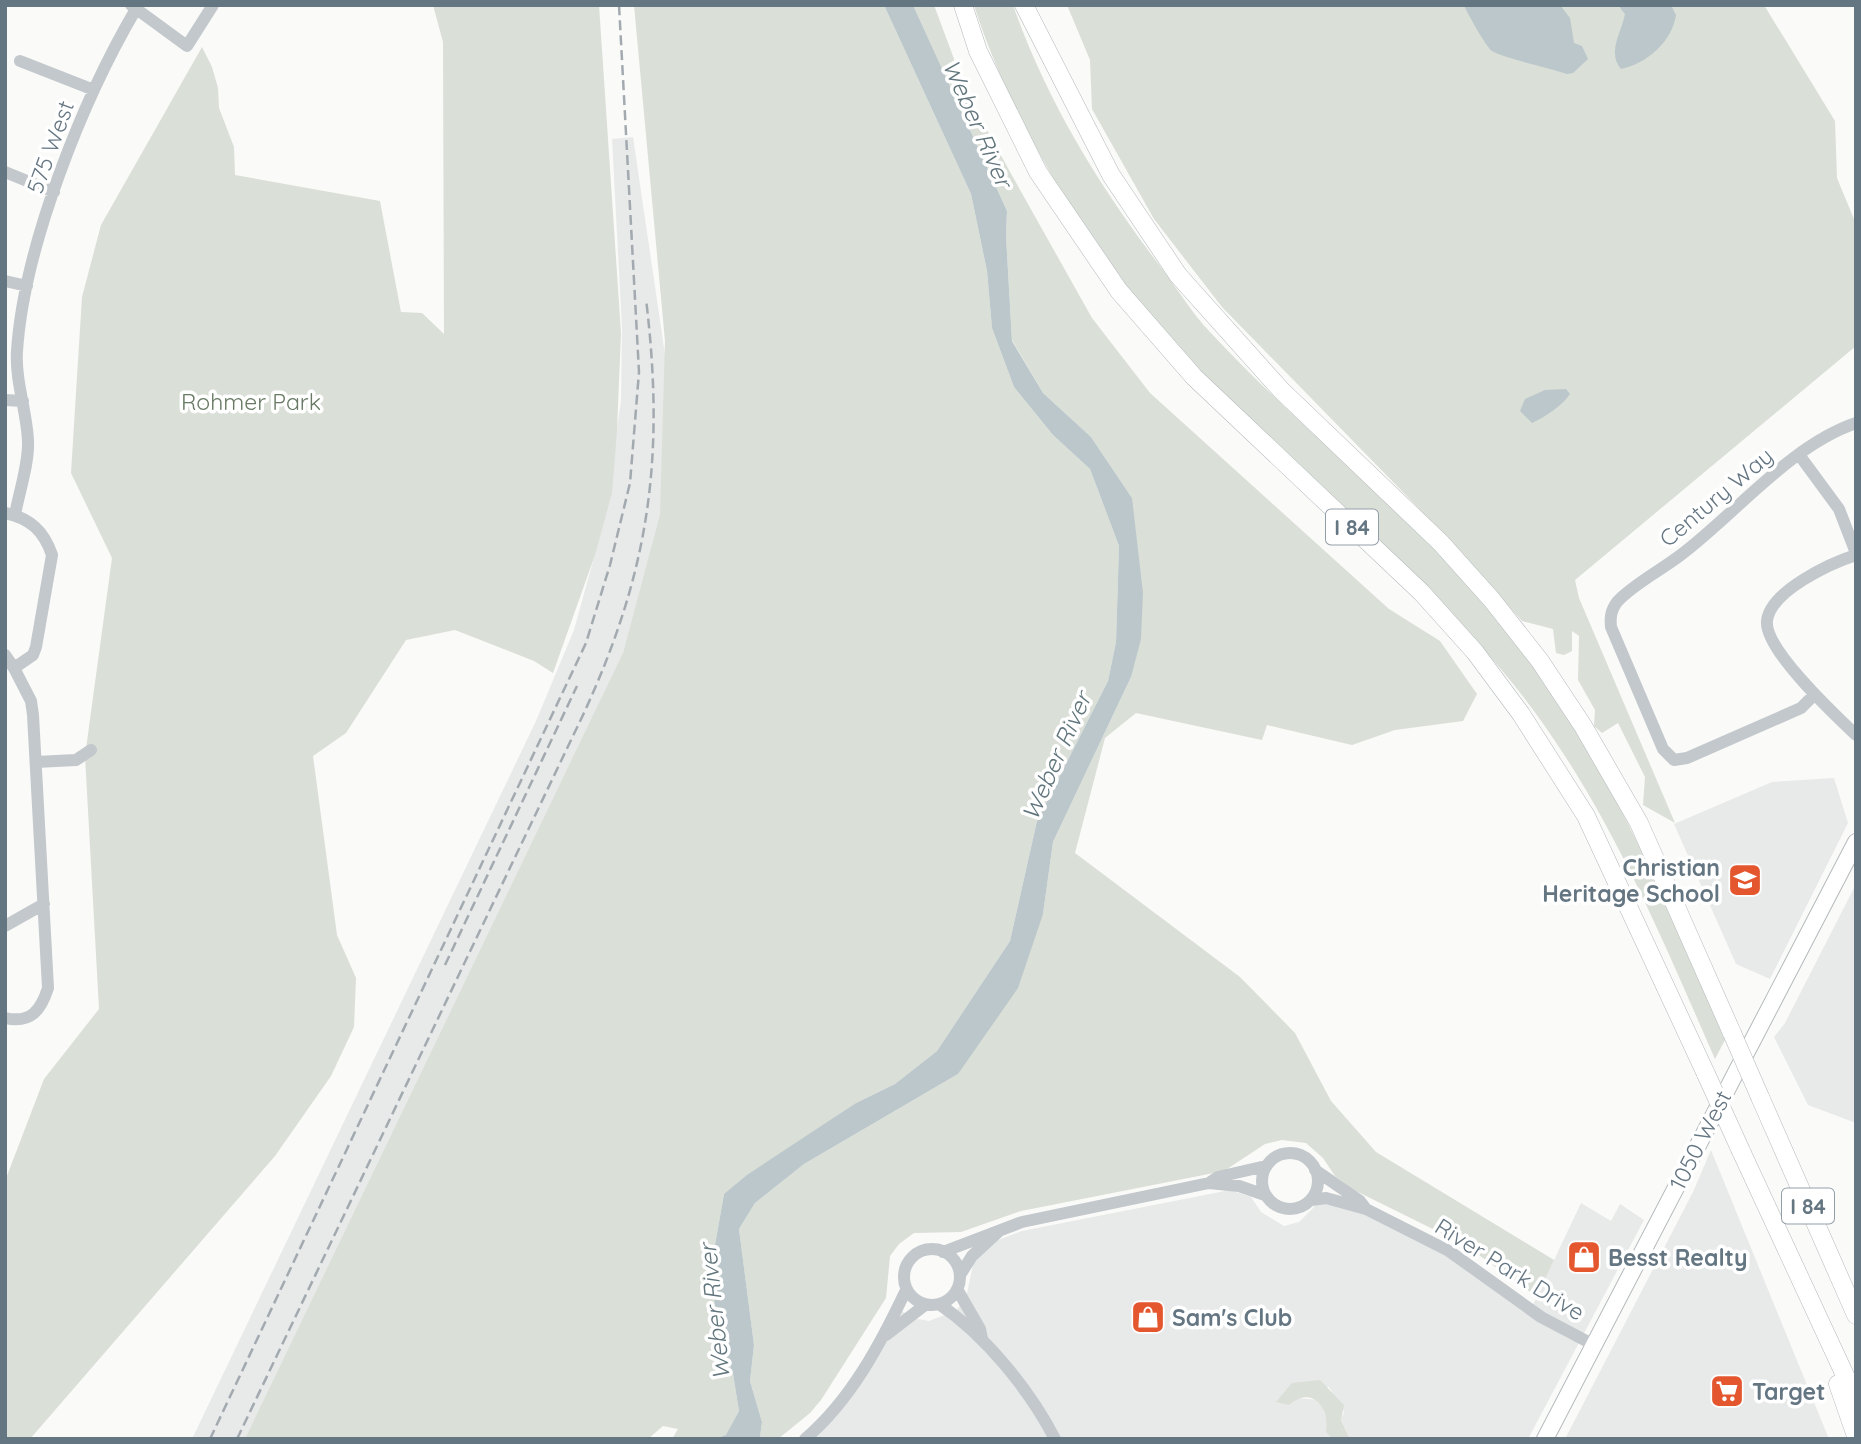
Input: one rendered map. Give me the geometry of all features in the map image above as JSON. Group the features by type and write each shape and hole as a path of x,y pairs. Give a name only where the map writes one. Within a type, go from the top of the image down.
{"highway":[{"name":"I 84","path":"963,5 978,51 1038,172 1119,291 1194,377 1421,593 1475,652 1521,714 1586,816 1856,1399"},
{"name":"I 84","path":"1024,5 1111,175 1178,275 1281,390 1441,543 1492,600 1540,662 1583,726 1639,823 1856,1315"},
{"path":"1760,1097 1783,1133 1856,1286"},
{"path":"1826,1333 1834,1372 1856,1436"}],"main road":[{"name":"1050 West","path":"1545,1439 1856,842"}],"street":[{"path":"133,7 187,46 212,5"},
{"name":"575 West","path":"10,514 28,444 17,353 27,286 54,192 94,90 133,7"},
{"path":"20,61 94,90"},
{"path":"5,172 54,192"},
{"path":"5,281 27,286"},
{"path":"5,400 23,401"},
{"name":"Century Way","path":"1814,695 1801,708 1687,758 1674,760 1663,749 1611,627 1610,613 1618,601 1684,553 1800,456 1832,433 1856,423"},
{"path":"1800,456 1839,509 1856,554 1815,572 1774,605 1767,620 1770,636 1814,695 1856,735"},
{"path":"10,514 36,526 47,541 52,555 33,655 14,668"},
{"path":"5,655 31,701 48,988 42,1009 28,1018 5,1018"},
{"path":"36,762 76,760 91,750"},
{"path":"5,926 44,904"},
{"path":"1209,1183 1218,1177 1266,1166 1279,1155 1287,1153 1304,1157 1315,1170 1318,1185 1311,1199 1298,1208 1284,1209 1273,1204 1265,1195 1261,1181 1266,1166"},
{"name":"River Park Drive","path":"1315,1170 1360,1201 1366,1209"},
{"path":"943,1252 1022,1222 1209,1183 1239,1186 1265,1195"},
{"name":"River Park Drive","path":"1311,1199 1326,1198 1366,1209 1467,1262 1541,1317 1594,1345"},
{"path":"906,1290 925,1304 939,1304 957,1289 960,1275 972,1256 998,1231"},
{"path":"805,1439 829,1417 886,1335 906,1290 903,1275 909,1261 928,1249 943,1252 954,1261 960,1275"},
{"path":"957,1289 980,1329 982,1340"},
{"path":"886,1335 925,1304"},
{"path":"939,1304 982,1340 1034,1405 1055,1439"}],"shaded area":[{"path":"884,5 913,5 1007,211 1012,341 1043,393 1091,437 1132,498 1143,593 1141,639 1131,677 1053,842 1043,914 1018,988 958,1074 804,1164 755,1203 739,1229 754,1345 750,1381 762,1422 760,1437 755,1439 716,1439 726,1435 739,1411 733,1374 714,1323 715,1245 724,1194 747,1175 856,1103 895,1084 937,1051 1010,941 1037,821 1108,681 1116,642 1119,546 1090,469 1053,435 1014,387 992,328 987,271 971,194"},
{"path":"1464,5 1560,5 1570,18 1574,43 1582,46 1588,59 1573,73 1567,74 1498,54 1486,44"},
{"path":"1618,5 1671,5 1676,15 1669,34 1656,50 1640,62 1621,69 1617,63 1615,49 1625,14"},
{"path":"633,137 668,375 661,515 622,657 252,1439 192,1439 536,721 574,630 603,525 621,401 622,328 612,139"},
{"path":"1566,389 1570,394 1563,403 1532,423 1520,411 1525,399 1545,390"},
{"path":"1834,778 1848,823 1770,979 1736,964 1674,824 1772,782"},
{"path":"1855,886 1856,1123 1808,1105 1774,1037 1785,1023"},
{"path":"1711,1150 1829,1439 1565,1439 1693,1192"},
{"path":"1230,1190 1251,1197 1261,1212 1284,1226 1299,1222 1314,1207 1318,1195 1350,1206 1458,1262 1530,1311 1581,1203 1611,1221 1620,1204 1644,1220 1528,1439 1350,1439 1341,1419 1344,1412 1329,1387 1297,1398 1320,1400 1333,1439 815,1439 831,1421 902,1311 912,1318 929,1321 957,1310 967,1293 975,1256 988,1244 1022,1231"}],"green space":[{"name":"Rohmer Park","path":"433,5 599,5 621,333 612,493 595,555 553,673 534,661 455,630 406,640 346,733 313,756 337,935 356,978 354,1027 331,1076 275,1156 30,1439 5,1439 5,1181 44,1079 99,1009 85,756 112,558 71,473 82,297 101,225 202,47 212,67 218,88 219,108 234,147 235,175 380,201 401,312 422,313 444,334 443,42"},
{"path":"634,5 884,5 971,194 987,271 992,328 1014,387 1053,435 1090,469 1119,546 1116,642 1108,681 1037,821 1010,941 937,1051 895,1084 856,1103 724,1194 715,1245 714,1323 733,1374 739,1411 726,1436 716,1439 672,1439 678,1429 663,1426 648,1439 245,1439 623,653 660,515 665,341"},
{"path":"913,5 934,5 967,94 1019,188 1092,318 1150,393 1389,609 1440,641 1477,694 1463,721 1395,730 1352,745 1267,725 1262,740 1136,713 1105,738 1075,853 1240,977 1295,1033 1331,1101 1376,1152 1554,1260 1537,1297 1465,1245 1354,1190 1335,1176 1323,1158 1306,1143 1282,1140 1265,1144 1224,1171 1021,1211 961,1232 914,1233 899,1244 890,1256 886,1298 821,1400 810,1413 778,1439 755,1439 760,1437 762,1422 750,1381 754,1345 739,1229 755,1203 804,1164 958,1074 1043,914 1053,842 1131,677 1132,498 1091,437 1043,393 1012,340 1007,211"},
{"path":"974,5 1013,5 1042,76 1097,176 1203,324 1243,367 1422,537 1490,610 1528,658 1594,761 1651,870 1726,1038 1715,1059 1627,865 1575,772 1546,728 1514,685 1440,603 1240,416 1201,377 1133,297 1099,251 1039,153 991,53"},
{"path":"1067,5 1764,5 1835,121 1837,178 1856,224 1856,346 1575,580 1579,598 1675,823 1643,805 1645,777 1618,723 1602,733 1594,726 1595,710 1578,680 1579,636 1572,631 1572,651 1564,655 1556,653 1553,629 1522,621 1438,528 1222,307 1154,219 1092,109 1090,60"},
{"path":"1320,1380 1344,1405 1341,1420 1350,1439 1333,1439 1326,1432 1325,1414 1318,1402 1312,1398 1297,1399 1289,1405 1276,1402 1292,1383"}],"railway":[{"path":"210,1439 586,643 610,565 630,483 639,372 619,5"},
{"path":"237,1439 606,662 624,611 647,512 654,410 646,299"},
{"path":"445,965 577,686"}],"place":[{"name":"Christian Heritage School","path":"1745,880"},
{"name":"Besst Realty","path":"1584,1257"},
{"name":"Sam's Club","path":"1148,1317"},
{"name":"Target","path":"1727,1391"}],"water label":[{"name":"Weber River","path":"978,123"},
{"name":"Weber River","path":"1056,756"},
{"name":"Weber River","path":"714,1312"}]}
